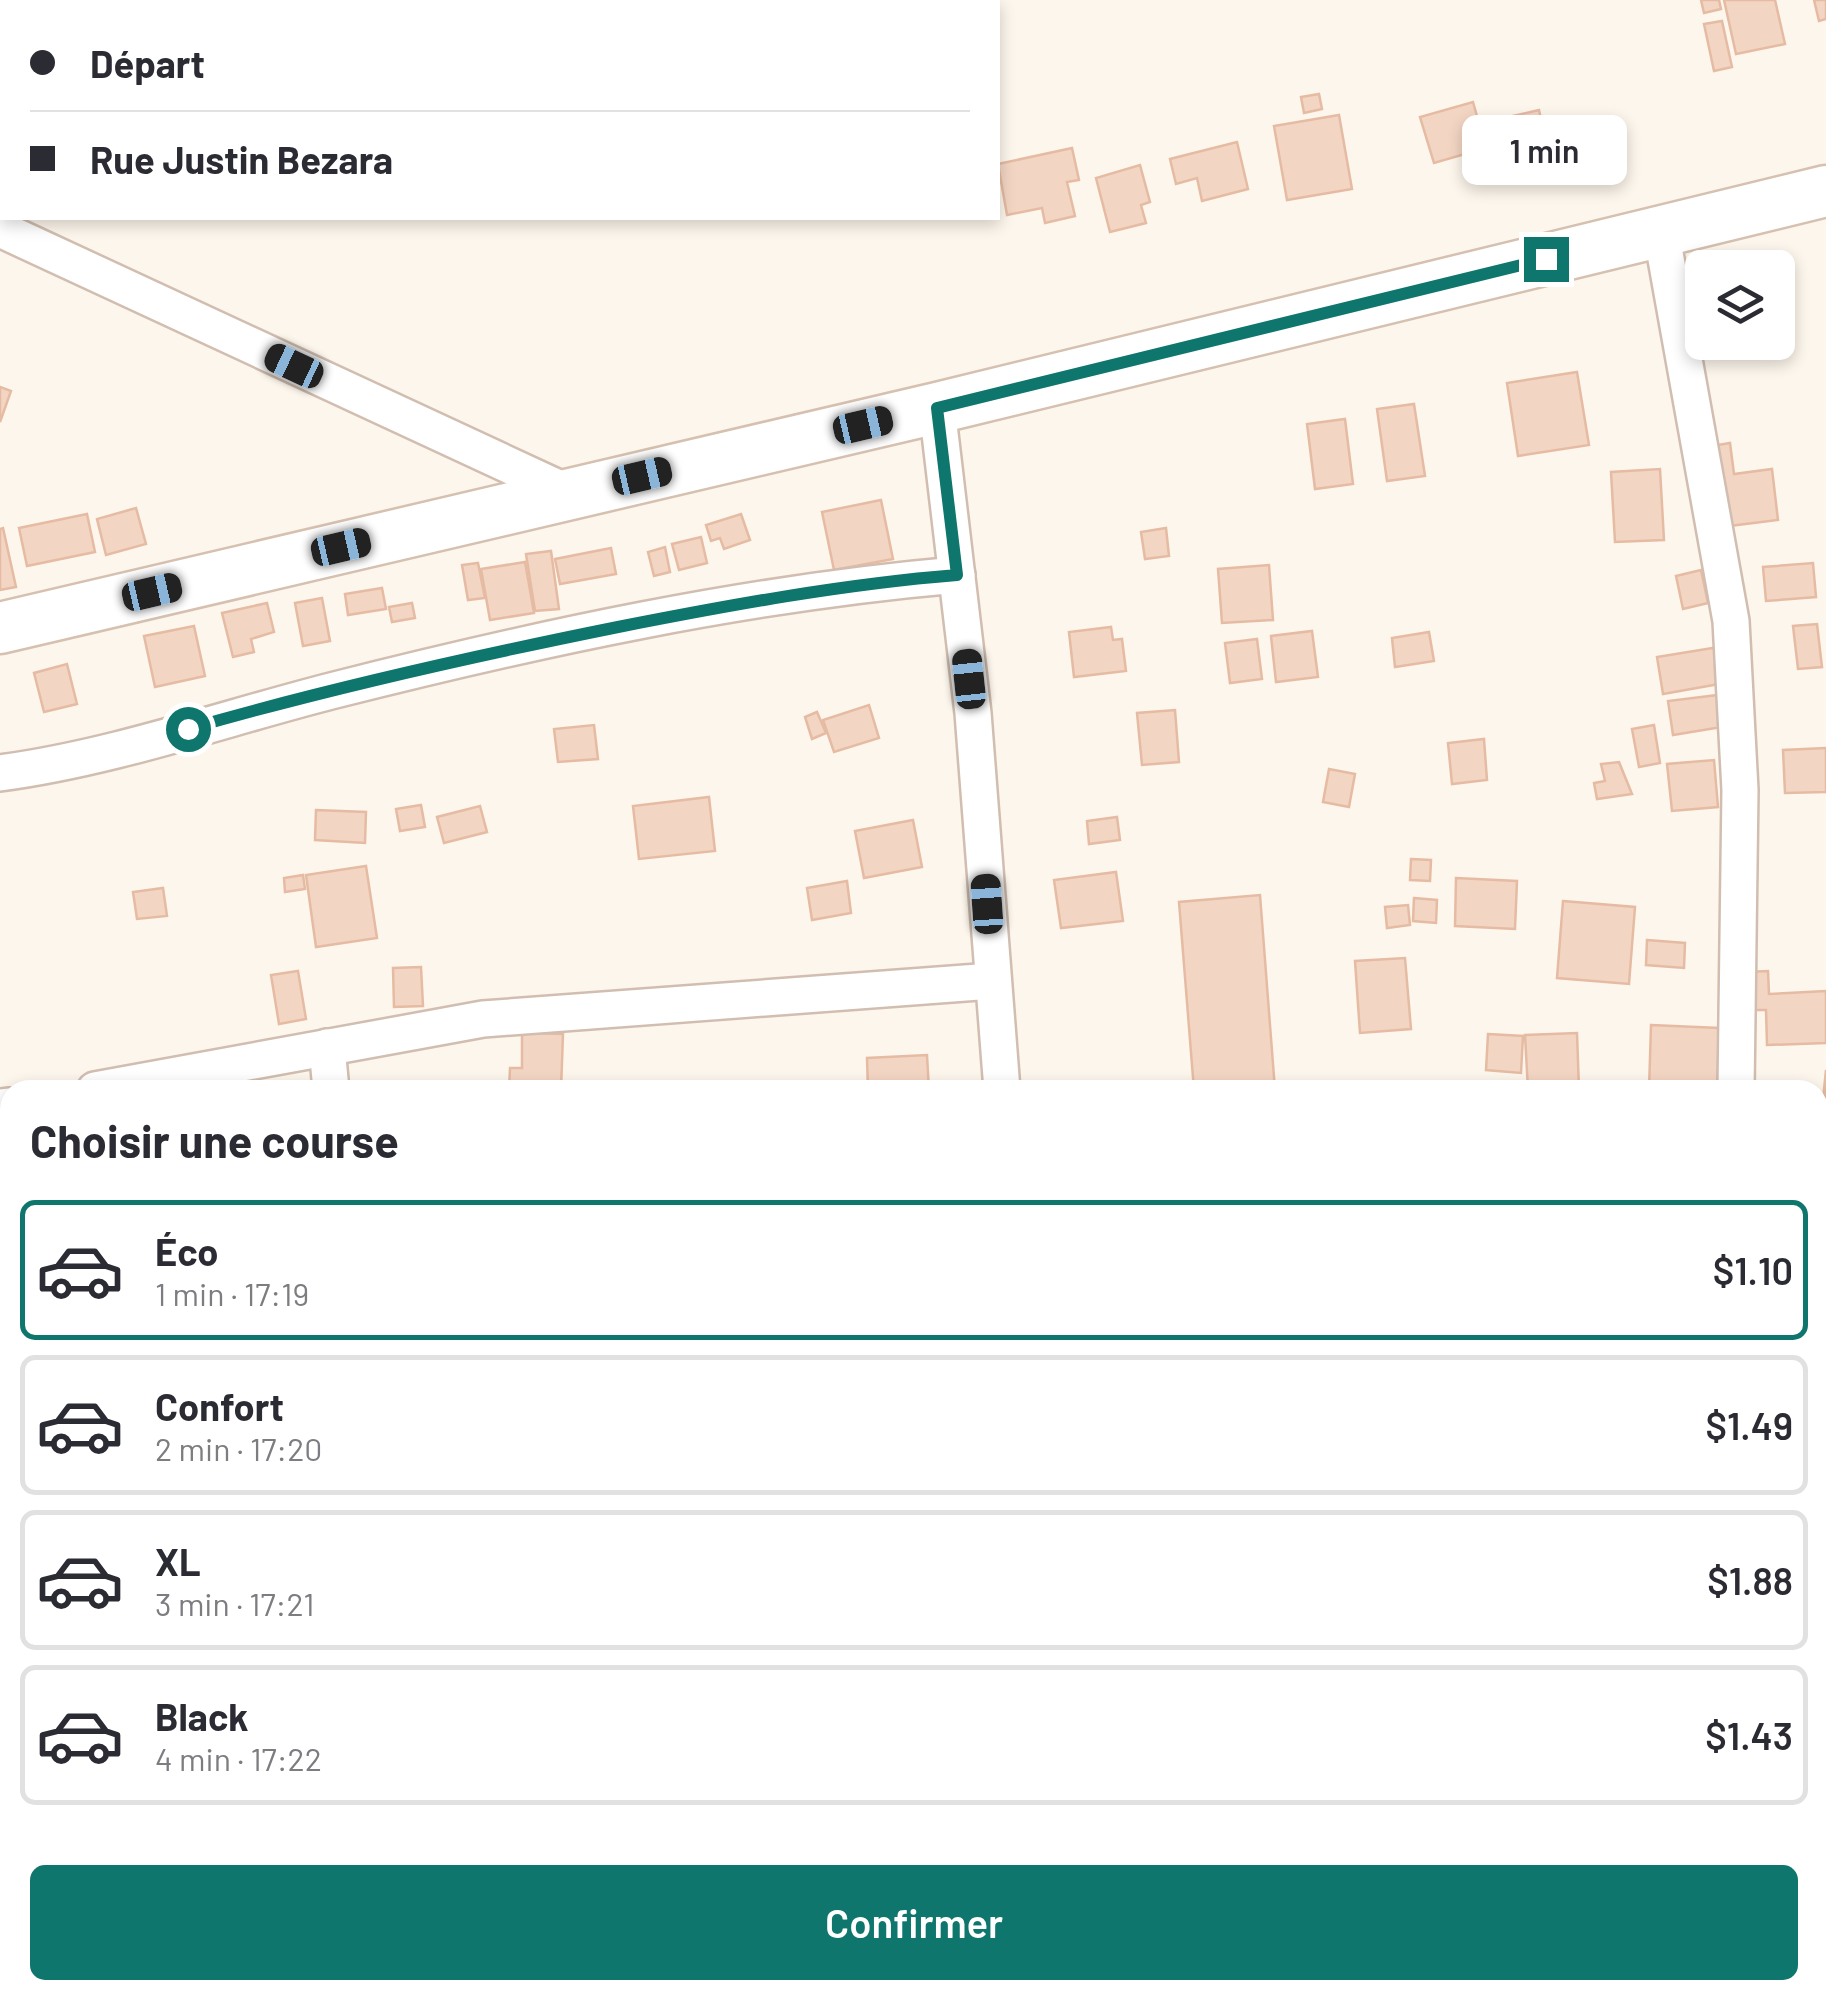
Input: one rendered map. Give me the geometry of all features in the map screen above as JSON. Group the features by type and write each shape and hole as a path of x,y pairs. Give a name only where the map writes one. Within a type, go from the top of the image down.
{"street":[{"path":"0,628 937,408 1826,190"},
{"path":"0,229 569,493"},
{"path":"1661,231 1731,622 1740,790 1736,1080"},
{"path":"937,408 973,713 1001,1080"},
{"path":"0,773 124,747 413,670 580,634 711,609 957,575"},
{"path":"149,1080 482,1019 992,980"},
{"path":"328,1047 330,1080"}],"building":[{"path":"1701,0 1719,0 1721,9 1704,13"},
{"path":"1724,0 1775,0 1785,44 1736,54"},
{"path":"1814,0 1826,0 1826,19 1819,21"},
{"path":"1722,21 1732,67 1714,71 1704,24"},
{"path":"1319,94 1322,109 1304,113 1301,97"},
{"path":"1473,102 1486,148 1434,163 1420,117"},
{"path":"1539,110 1545,137 1520,143 1513,116"},
{"path":"1339,115 1352,189 1287,200 1274,126"},
{"path":"1237,142 1248,189 1202,201 1197,178 1176,184 1170,159"},
{"path":"1072,148 1079,180 1067,182 1075,216 1045,223 1042,208 1007,215 1000,164"},
{"path":"1140,165 1150,202 1141,205 1146,223 1110,232 1096,178"},
{"path":"1577,372 1589,445 1518,456 1507,383"},
{"path":"0,387 11,391 0,422"},
{"path":"1414,404 1425,476 1387,481 1377,409"},
{"path":"1345,419 1353,484 1315,489 1307,424"},
{"path":"1730,443 1734,474 1772,469 1778,520 1721,527 1712,446"},
{"path":"1660,469 1664,540 1615,542 1611,472"},
{"path":"881,500 893,559 834,570 822,512"},
{"path":"136,508 146,544 106,555 97,519"},
{"path":"87,514 95,552 27,566 19,528"},
{"path":"741,514 750,540 724,549 720,538 711,541 706,525"},
{"path":"3,528 16,587 0,590 0,529"},
{"path":"1166,528 1169,556 1145,559 1141,532"},
{"path":"701,537 707,563 679,570 672,544"},
{"path":"665,547 670,572 654,576 648,552"},
{"path":"611,548 616,574 560,584 555,559"},
{"path":"551,551 559,609 535,611 526,554"},
{"path":"525,562 534,613 490,620 481,569"},
{"path":"478,563 485,598 468,600 462,565"},
{"path":"1813,563 1816,597 1766,601 1763,567"},
{"path":"1269,565 1273,620 1222,623 1218,569"},
{"path":"1701,570 1708,603 1683,609 1676,576"},
{"path":"382,588 386,609 348,615 345,594"},
{"path":"322,598 330,641 303,646 295,603"},
{"path":"267,603 274,632 251,639 254,652 233,657 222,613"},
{"path":"412,603 415,618 392,622 389,607"},
{"path":"1817,624 1822,667 1798,669 1793,626"},
{"path":"194,626 205,676 155,687 144,636"},
{"path":"1111,627 1113,640 1122,639 1126,671 1074,677 1069,632"},
{"path":"1312,631 1318,677 1276,682 1271,636"},
{"path":"1429,632 1434,661 1395,667 1392,638"},
{"path":"1257,639 1262,679 1230,683 1225,643"},
{"path":"1719,647 1725,683 1663,694 1657,657"},
{"path":"67,664 77,704 44,712 34,673"},
{"path":"1718,695 1722,727 1673,735 1668,701"},
{"path":"869,705 879,738 834,752 823,720"},
{"path":"1175,710 1179,762 1142,765 1137,713"},
{"path":"817,712 826,733 812,739 805,717"},
{"path":"594,725 598,759 558,762 554,729"},
{"path":"1654,725 1660,763 1639,767 1632,729"},
{"path":"1484,739 1487,780 1452,784 1448,743"},
{"path":"1826,748 1826,792 1785,793 1783,750"},
{"path":"1714,760 1718,807 1672,811 1667,764"},
{"path":"1619,762 1632,794 1597,799 1594,783 1605,781 1601,764"},
{"path":"1329,769 1355,774 1349,807 1323,802"},
{"path":"709,797 715,851 639,859 633,806"},
{"path":"421,805 425,827 400,831 396,809"},
{"path":"480,806 487,832 444,843 437,817"},
{"path":"316,810 366,812 365,843 315,840"},
{"path":"1117,817 1120,840 1089,844 1087,821"},
{"path":"913,820 922,867 864,878 855,831"},
{"path":"1411,859 1431,860 1430,881 1410,880"},
{"path":"366,866 377,938 316,947 306,875"},
{"path":"1116,872 1123,921 1061,928 1054,880"},
{"path":"303,875 305,889 285,892 284,878"},
{"path":"1456,878 1517,881 1515,929 1455,926"},
{"path":"847,881 851,913 812,920 807,888"},
{"path":"163,888 167,916 137,919 133,892"},
{"path":"1260,895 1274,1080 1193,1080 1179,902"},
{"path":"1414,898 1437,900 1436,923 1413,921"},
{"path":"1563,901 1635,907 1629,984 1557,978"},
{"path":"1408,905 1410,925 1387,928 1385,907"},
{"path":"1647,940 1685,943 1684,968 1646,965"},
{"path":"1405,958 1411,1029 1360,1033 1355,961"},
{"path":"421,967 423,1006 394,1007 393,968"},
{"path":"298,971 306,1019 279,1024 271,975"},
{"path":"1768,971 1769,994 1826,991 1826,1043 1767,1045 1766,1010 1748,1010 1746,972"},
{"path":"1651,1025 1719,1028 1717,1080 1649,1080"},
{"path":"522,1033 563,1034 561,1080 509,1080 510,1068 522,1068"},
{"path":"1577,1033 1579,1080 1527,1080 1525,1035"},
{"path":"1488,1034 1523,1036 1521,1073 1486,1070"},
{"path":"927,1055 928,1080 868,1080 867,1058"}],"route":[{"path":"188,729 413,670 580,634 692,612 957,575 937,408 1546,259"}]}
